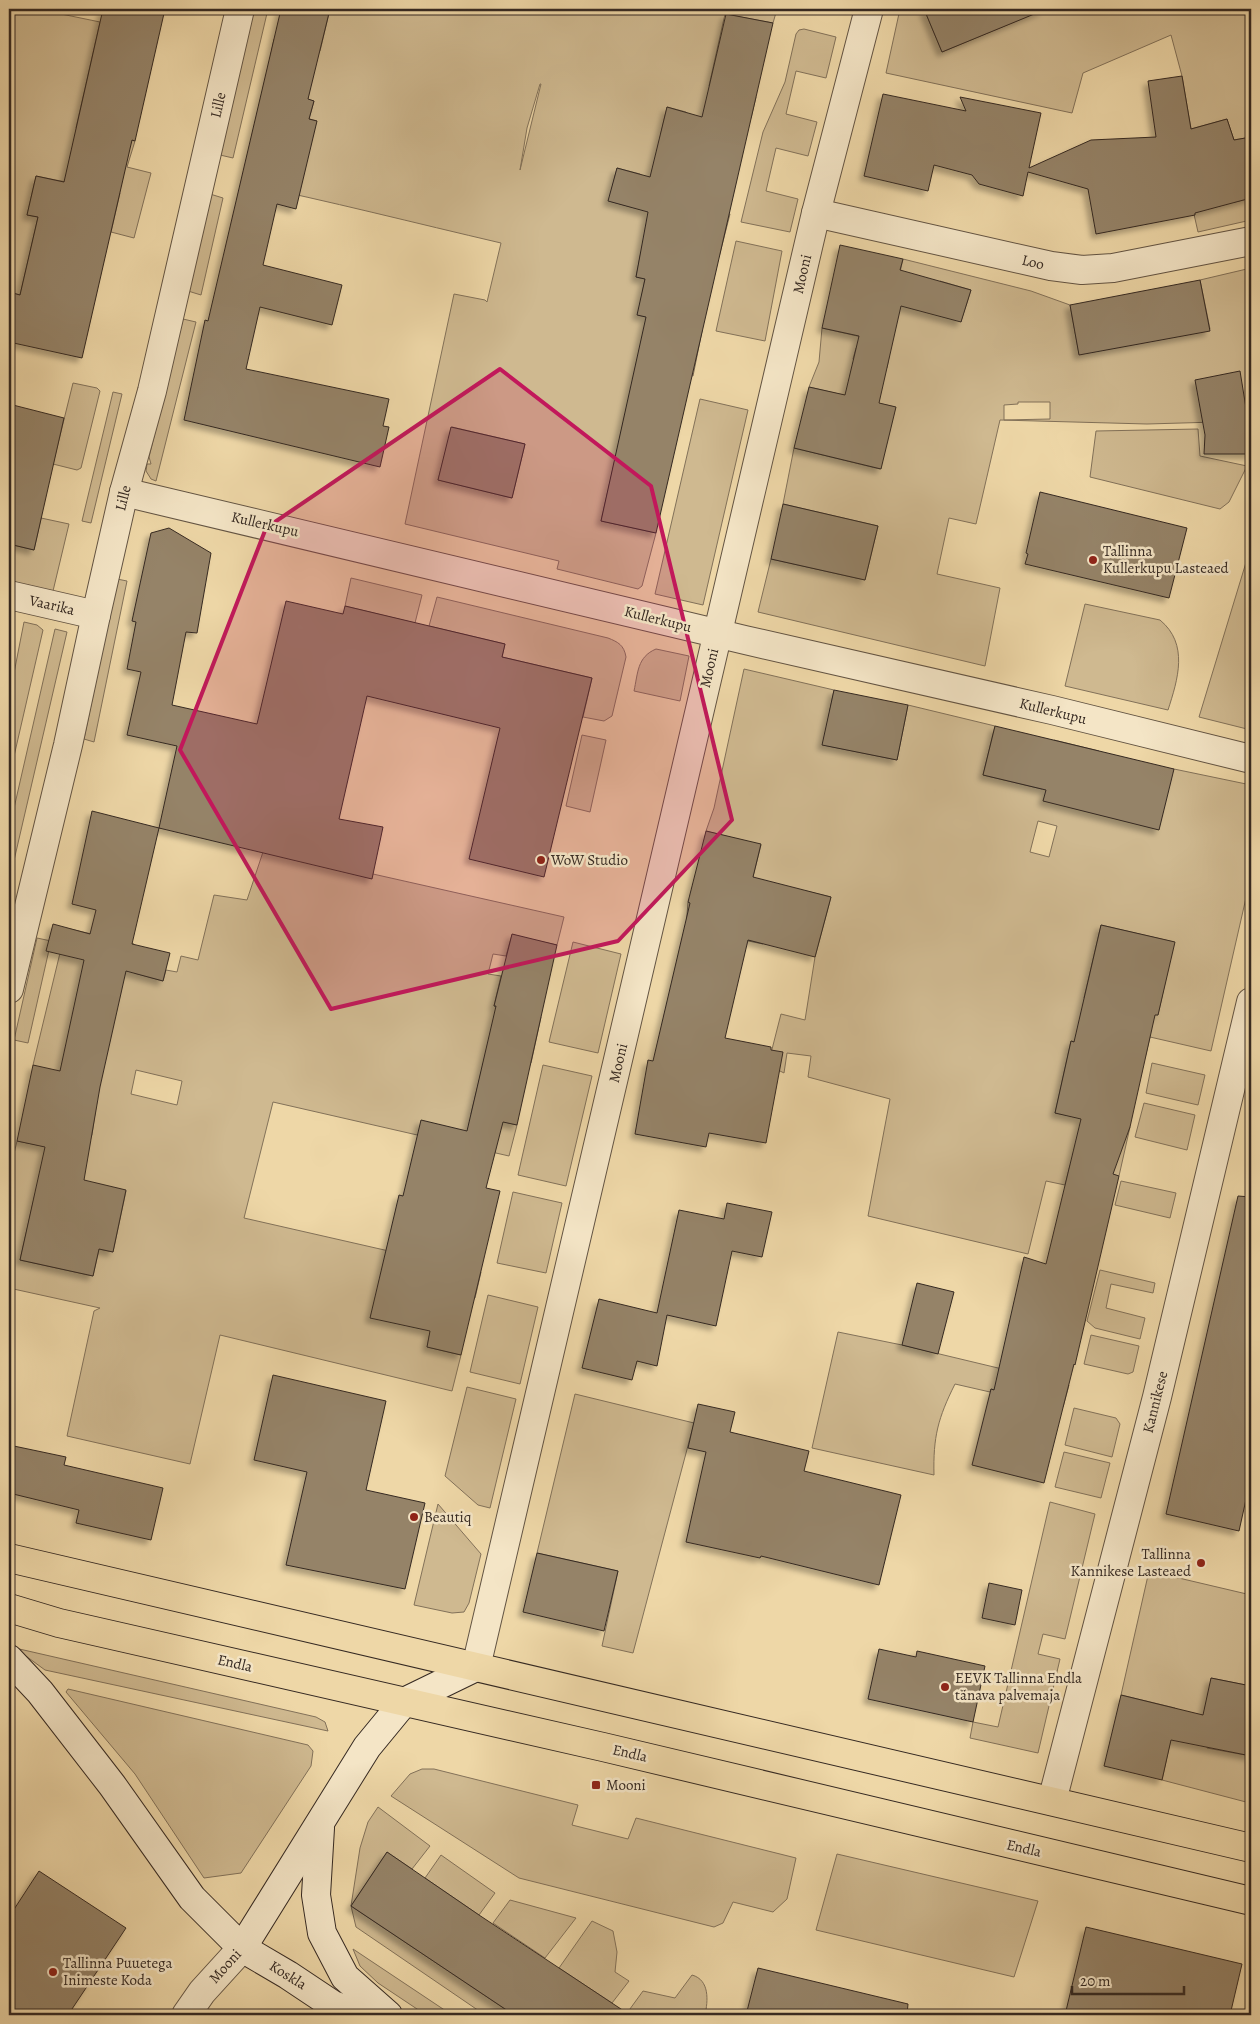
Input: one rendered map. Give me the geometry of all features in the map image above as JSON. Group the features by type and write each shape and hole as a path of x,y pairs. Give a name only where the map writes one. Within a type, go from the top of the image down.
{"main road":[{"path":"9,1558 1251,1848"},
{"name":"Endla","path":"9,1608 59,1623 603,1747 1251,1900"}],"street":[{"name":"Lille","path":"9,988 68,746 124,492 152,391 240,9"},
{"name":"Mooni","path":"186,2015 202,1992 242,1948 367,1747 404,1702 476,1667 816,214 869,9"},
{"name":"Loo","path":"816,214 1051,266 1082,270 1113,268 1251,241"},
{"name":"Kullerkupu","path":"124,492 1052,710 1251,759"},
{"name":"Vaarika","path":"9,594 96,615"},
{"name":"Kannikese","path":"1052,1801 1157,1397 1251,1002"},
{"name":"Koskla","path":"9,1659 40,1692 112,1785 192,1898 242,1948 288,1974 333,2005 360,2015"},
{"path":"320,1825 316,1895 322,1933 345,1977 388,2015"}],"highlighted area":[{"path":"500,369 651,486 732,820 618,941 331,1009 180,750 266,528"}],"shaded area":[{"path":"9,9 37,9 100,22 76,128 135,141 127,167 151,173 134,238 111,232 120,193 36,176 27,215 38,217 20,295 9,292"},
{"path":"254,9 268,9 233,158 220,155"},
{"path":"330,9 438,9 454,12 455,9 777,9 773,23 725,14 709,86 756,97 751,118 678,201 730,214 719,257 641,252 636,277 645,279 638,315 702,331 693,376 637,363 601,521 656,533 642,586 638,589 557,569 559,561 405,524 454,294 487,302 501,243 242,183 317,121 309,119 314,101 264,89 274,39 320,51","holes":["540,84 541,84 520,170 527,128","667,107 686,112 680,138 661,133","617,168 640,174 631,207 609,201","452,427 525,444 512,498 438,480"]},
{"path":"900,9 924,9 942,52 1045,9 1208,9 1210,13 1219,9 1251,9 1251,137 1234,140 1227,119 1191,129 1182,76 1171,35 1083,73 1072,113 886,73"},
{"path":"804,29 836,37 826,78 796,71 786,114 817,122 808,156 776,148 766,191 798,199 790,232 741,222 763,132 785,82 796,34 799,30"},
{"path":"1186,179 1235,202 1251,198 1251,220 1198,232"},
{"path":"210,194 223,198 201,295 188,291"},
{"path":"736,241 782,251 765,341 716,331"},
{"path":"903,259 1031,291 1070,305 1079,354 1210,329 1200,280 1251,268 1251,421 1147,424 1000,420 976,524 949,518 937,574 1000,588 985,666 758,612 771,559 865,580 878,526 783,504 794,448 880,469 895,407 809,387 819,362 822,328 884,342","holes":["940,281 971,290 961,322","856,348 889,357 887,368 853,359","1018,402 1050,402 1050,419 1004,420 1004,405 1018,404"]},
{"path":"183,319 196,322 156,481 151,479 146,471 147,464 151,464 149,457"},
{"path":"73,383 97,388 100,391 81,468 77,470 53,464"},
{"path":"113,392 122,394 91,523 82,521"},
{"path":"700,399 748,410 703,605 655,594"},
{"path":"1198,429 1200,456 1247,466 1229,502 1220,509 1090,477 1096,431"},
{"path":"41,518 69,524 53,591 9,581 9,544 34,550"},
{"path":"1251,546 1251,656 1247,673 1251,674 1251,730 1199,717"},
{"path":"351,578 422,595 415,623 345,606"},
{"path":"117,579 127,581 94,742 84,739"},
{"path":"437,597 608,638 618,643 624,650 626,657 612,716 604,721 583,717 592,678 502,657 505,644 429,626"},
{"path":"1085,604 1160,620 1169,629 1175,640 1179,662 1178,674 1168,710 1065,686"},
{"path":"24,622 37,625 43,630 9,778 9,672 14,673"},
{"path":"55,629 67,632 9,882 9,830"},
{"path":"656,649 689,656 680,701 634,691 639,666 645,656"},
{"path":"744,669 834,690 823,745 897,760 908,705 995,726 983,775 1042,789 1054,740 1099,751 1084,811 1174,769 1251,785 1251,876 1211,1051 1150,1037 1145,1058 1071,1041 1055,1113 1130,1127 1119,1176 1070,1165 1065,1185 1046,1181 1028,1254 868,1216 890,1099 808,1077 811,1056 787,1053 784,1073 768,1065 781,1014 805,1020 815,957 831,897 806,891 763,944 686,928 688,902 743,916 761,845 706,831 714,808","holes":["1038,821 1057,826 1049,857 1030,852","1101,925 1174,942 1158,1015 1084,998"]},
{"path":"582,735 606,740 590,812 566,806"},
{"path":"263,852 373,874 564,917 557,945 512,935 506,956 493,954 488,974 501,976 494,1006 541,1017 531,1063 486,1052 471,1114 517,1125 509,1156 273,1102 244,1218 481,1272 475,1298 439,1289 427,1347 461,1355 452,1391 220,1335 190,1464 67,1436 94,1311 100,1308 9,1288 9,1175 17,1141 78,1153 92,1135 96,1106 33,1065 66,928 134,944 131,956 138,958 134,973 163,981 166,970 177,972 181,956 198,960 214,895 247,900","holes":["136,1070 182,1081 177,1105 131,1094","73,1178 126,1191 113,1252 99,1249 93,1276 20,1260 35,1194"]},
{"path":"37,938 51,941 28,1043 14,1040"},
{"path":"573,942 621,954 598,1053 549,1042"},
{"path":"1152,1063 1205,1075 1198,1105 1146,1093"},
{"path":"543,1065 592,1076 566,1186 518,1175"},
{"path":"1144,1103 1195,1115 1187,1150 1135,1137"},
{"path":"1121,1181 1176,1193 1170,1218 1115,1205"},
{"path":"513,1192 562,1203 546,1273 497,1263"},
{"path":"1100,1270 1155,1283 1153,1293 1111,1284 1106,1308 1145,1318 1140,1339 1095,1328 1087,1321"},
{"path":"488,1295 538,1307 520,1384 470,1372"},
{"path":"838,1332 902,1345 1069,1385 1063,1407 991,1389 990,1392 955,1384 944,1407 938,1428 934,1450 934,1475 812,1448"},
{"path":"1091,1335 1139,1346 1133,1372 1128,1374 1084,1364"},
{"path":"467,1387 516,1399 490,1508 478,1505 445,1476"},
{"path":"575,1394 694,1423 633,1653 602,1646 618,1571 537,1553"},
{"path":"1074,1408 1116,1418 1120,1424 1112,1457 1065,1445"},
{"path":"1064,1452 1110,1463 1101,1498 1055,1487"},
{"path":"1050,1502 1095,1514 1065,1639 1043,1634 1038,1654 1060,1659 1038,1753 970,1738 973,1722 998,1727"},
{"path":"438,1504 481,1554 469,1603 464,1612 452,1613 414,1605"},
{"path":"1149,1571 1251,1595 1251,1700 1243,1698 1246,1685 1211,1678 1219,1694 1207,1748 1251,1756 1251,1780 1246,1802 1162,1780 1175,1708 1121,1695"},
{"path":"15,1648 316,1717 325,1722 328,1731 45,1670"},
{"path":"68,1689 308,1745 313,1751 311,1766 241,1873 204,1878 135,1774 66,1692"},
{"path":"422,1769 434,1769 578,1805 572,1825 628,1839 636,1818 796,1858 787,1899 773,1912 733,1902 723,1923 714,1927 519,1878 391,1796 410,1774"},
{"path":"378,1807 430,1846 412,1869 387,1852 351,1906 360,1848 368,1822"},
{"path":"837,1854 1038,1901 1014,1977 816,1930"},
{"path":"441,1855 495,1893 479,1915 425,1878"},
{"path":"510,1900 576,1918 545,1958 493,1923"},
{"path":"351,1906 514,2015 485,2015 356,1927"},
{"path":"592,1921 613,1931 617,1952 615,1972 629,1981 612,2003 559,1968"},
{"path":"353,1949 452,2015 426,2015 378,1983 360,1966"},
{"path":"692,1975 702,1981 705,1986 707,2004 705,2015 630,2015 627,2013 643,1991 675,1998"}],"building":[{"path":"103,9 165,9 135,141 132,140 82,358 9,342 9,292 20,295 38,217 27,215 36,176 64,182"},
{"path":"281,9 330,9 308,99 314,101 309,119 317,121 296,209 277,204 263,265 342,285 332,325 260,307 246,369 389,399 383,426 389,427 380,467 184,420 205,320 208,321"},
{"path":"924,9 1044,9 1044,10 942,52"},
{"path":"726,14 773,23 656,533 601,521 646,317 637,315 645,279 636,277 648,212 608,201 617,168 650,177 667,107 702,117"},
{"path":"1182,76 1191,129 1227,119 1234,140 1251,137 1251,198 1195,213 1195,215 1096,234 1088,189 1028,172 1023,196 979,184 972,175 934,165 928,191 864,176 883,94 966,111 960,97 1041,113 1029,168 1091,140 1156,137 1148,81"},
{"path":"840,245 903,259 900,270 971,290 961,322 901,306 879,403 896,407 881,469 794,448 809,387 845,395 859,336 822,328"},
{"path":"1200,280 1210,331 1079,355 1070,305"},
{"path":"1240,371 1251,439 1251,454 1204,454 1205,435 1195,380"},
{"path":"9,404 64,418 34,550 9,544"},
{"path":"451,427 525,444 512,498 438,480"},
{"path":"1040,492 1187,528 1169,598 1025,564"},
{"path":"783,504 878,526 865,580 771,559"},
{"path":"169,528 211,553 197,633 186,632 172,705 257,724 286,601 343,614 345,606 505,644 502,657 592,678 544,877 469,859 500,728 367,696 339,819 383,827 372,879 159,828 177,746 127,735 141,672 127,669 136,622 132,621 151,533"},
{"path":"834,690 908,705 897,760 822,745"},
{"path":"995,726 1174,769 1159,830 1043,801 1046,790 983,775"},
{"path":"92,811 159,828 132,944 170,953 163,981 126,971 100,1087 84,1180 126,1190 113,1252 99,1249 93,1276 20,1260 45,1147 17,1141 33,1065 60,1071 84,960 46,951 53,924 90,934 96,910 72,904"},
{"path":"706,831 761,844 753,877 831,897 815,957 748,940 725,1038 771,1047 771,1050 783,1052 766,1143 709,1133 706,1147 635,1134 648,1060 653,1061 690,903 688,902"},
{"path":"1101,925 1175,942 1158,1015 1155,1015 1130,1127 1113,1174 1119,1176 1075,1365 1044,1483 972,1465 991,1389 994,1390 1024,1257 1046,1264 1081,1119 1055,1113 1071,1041 1074,1042"},
{"path":"512,934 557,945 517,1125 503,1122 486,1188 500,1191 461,1355 427,1347 430,1331 370,1318 399,1195 403,1196 421,1120 467,1131 496,1006 494,1006"},
{"path":"1238,1196 1251,1197 1251,1477 1239,1531 1166,1514"},
{"path":"727,1203 772,1212 762,1257 732,1251 716,1326 667,1315 657,1366 637,1361 632,1380 582,1368 599,1299 657,1313 679,1210 724,1219"},
{"path":"917,1283 954,1292 938,1354 902,1345"},
{"path":"273,1375 386,1401 366,1490 425,1503 405,1589 286,1565 307,1472 254,1460"},
{"path":"698,1404 735,1412 730,1432 809,1451 804,1471 901,1495 879,1585 761,1556 760,1558 686,1542 706,1452 688,1448"},
{"path":"9,1445 66,1457 64,1465 163,1488 151,1540 76,1523 79,1510 9,1493"},
{"path":"537,1553 618,1571 604,1631 523,1612"},
{"path":"989,1583 1022,1590 1015,1625 982,1618"},
{"name":"EEVK Tallinna Endla tänava palvemaja","path":"879,1649 916,1657 917,1651 985,1666 973,1722 868,1699"},
{"path":"1211,1678 1251,1686 1251,1756 1171,1740 1162,1780 1104,1766 1121,1695 1203,1715"},
{"path":"387,1852 630,2015 514,2015 351,1906"},
{"name":"Tallinna Puuetega Inimeste Koda","path":"39,1871 126,1928 68,2015 9,2015 9,1917"},
{"path":"1086,1927 1242,1964 1230,2015 1065,2015"},
{"path":"758,1968 908,2004 907,2015 746,2015"}],"place":[{"name":"Tallinna Kullerkupu Lasteaed","path":"1093,560"},
{"name":"WoW Studio","path":"541,860"},
{"name":"Beautiq","path":"414,1517"},
{"name":"Tallinna Kannikese Lasteaed","path":"1201,1563"},
{"name":"EEVK Tallinna Endla tänava palvemaja","path":"945,1687"},
{"name":"Mooni","path":"596,1785"},
{"name":"Tallinna Puuetega Inimeste Koda","path":"53,1972"}]}
